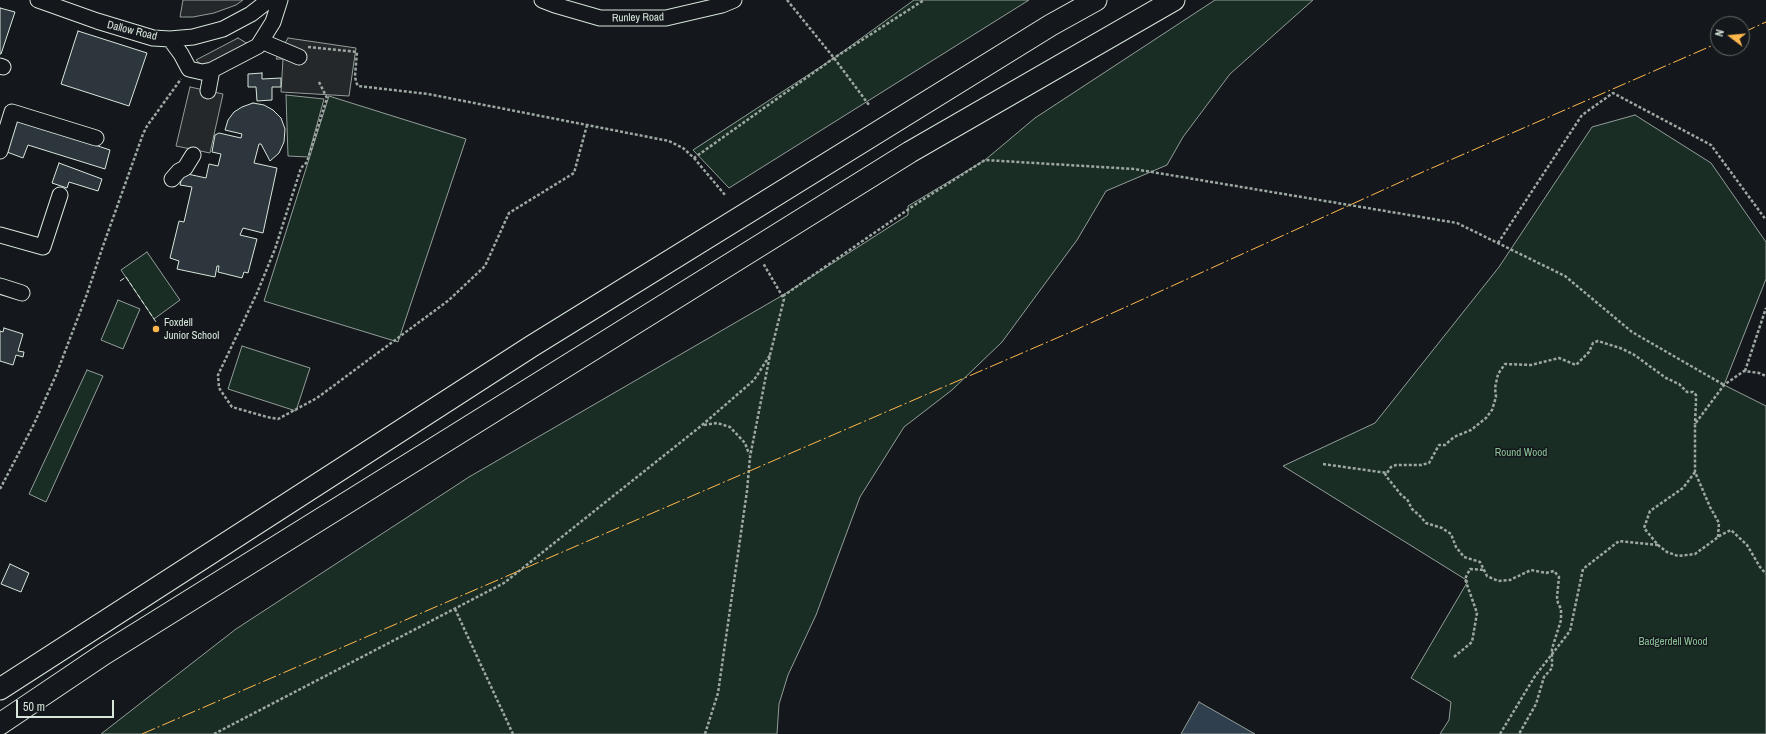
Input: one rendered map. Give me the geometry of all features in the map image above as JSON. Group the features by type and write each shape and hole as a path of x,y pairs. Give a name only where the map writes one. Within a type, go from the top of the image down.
{"highway":[{"path":"0,689 532,346 1051,25 1096,0"},
{"path":"0,724 111,650 910,152 1174,0"}],"street":[{"name":"Dallow Road","path":"38,0 97,21 153,38 170,39 193,37 223,29 251,14 269,0"},
{"path":"170,39 181,54 189,69 202,72 212,70 258,46 273,22 280,0"},
{"name":"Runley Road","path":"542,0 600,18 666,18 722,5 734,0"},
{"path":"251,14 264,37 301,52"},
{"path":"208,90 212,70"},
{"path":"0,151 12,112 96,138"},
{"path":"172,179 179,171 185,168 193,155"},
{"path":"0,235 43,247 60,195"},
{"path":"0,286 22,293"}],"path":[{"path":"787,0 834,58 869,106"},
{"path":"694,158 834,58 924,0"},
{"path":"301,52 357,52 355,76 358,86 428,94 669,141 683,148 694,158 725,195"},
{"path":"0,489 34,424 56,375 87,294 147,126 184,74"},
{"path":"319,82 327,98 307,162 301,168 275,249 257,293 218,375 219,388 232,407 278,419 317,398 449,300 485,266 509,213 574,173 587,125"},
{"path":"1498,243 1582,115 1612,93 1711,145 1766,220"},
{"path":"783,296 916,204 985,160 1134,168 1458,223 1565,276 1632,332 1724,385"},
{"path":"705,733 718,693 747,491 750,457 770,355 784,299 764,263"},
{"path":"1695,424 1724,385 1745,371 1766,308"},
{"path":"1323,464 1387,473 1391,467 1396,465 1421,466 1429,463 1438,446 1445,445 1454,437 1471,430 1486,418 1492,410 1496,397 1495,388 1498,374 1505,364 1531,365 1559,358 1576,365 1584,358 1593,343 1596,341 1620,348 1633,354 1666,378 1679,384 1687,392 1693,392 1696,394 1695,472 1710,507 1719,523 1718,537"},
{"path":"214,734 504,583 701,426 754,380 770,355"},
{"path":"1745,371 1759,373 1766,376"},
{"path":"701,426 717,423 730,427 745,444 750,457"},
{"path":"1695,472 1684,488 1650,511 1644,528 1658,545 1667,552 1678,556 1696,554 1718,537 1731,530 1736,533 1747,545 1760,568 1766,574"},
{"path":"1385,473 1402,496 1407,499 1412,509 1426,523 1442,528 1451,534 1456,547 1464,557 1480,562 1487,576 1498,581 1510,580 1531,570 1546,573 1556,571 1559,577 1557,597 1561,609 1561,620 1552,649 1552,668 1544,677 1536,704 1519,734"},
{"path":"1500,734 1535,676 1570,631 1583,569 1619,541 1658,545"},
{"path":"1454,657 1472,642 1477,614 1465,578 1470,569 1485,570"},
{"path":"455,609 513,734"}],"green space":[{"path":"914,0 1029,0 729,188 693,150 834,58"},
{"path":"1215,0 1313,0 1230,74 1183,137 1167,165 1106,191 1077,240 1002,342 952,390 904,427 860,497 816,615 788,675 779,704 777,734 101,734 236,629 469,477 783,295 908,215 908,206 985,160 1035,118"},
{"path":"286,95 324,99 308,157 288,156"},
{"path":"329,96 466,139 398,342 264,301"},
{"name":"Round Wood","path":"1635,115 1711,163 1766,242 1766,279 1724,385 1766,406 1766,734 1440,734 1449,720 1451,702 1411,678 1468,581 1283,466 1375,423 1499,267 1592,127"},
{"path":"147,252 180,300 154,319 121,270"},
{"path":"118,300 140,309 123,349 101,340"},
{"path":"242,346 310,368 296,411 228,389"},
{"path":"87,370 103,376 46,502 29,494"}],"shaded area":[{"path":"183,0 243,0 236,5 214,13 193,17 180,17"},
{"path":"238,38 250,45 205,68 196,60"},
{"path":"288,38 356,48 349,96 281,92 283,59 276,59"},
{"path":"190,87 223,94 210,153 176,146"}],"water":[{"path":"1199,702 1255,734 1181,734"}],"building":[{"path":"0,8 15,12 1,54 0,54"},
{"path":"78,31 147,53 129,106 61,84"},
{"path":"262,73 262,79 281,78 281,87 272,87 272,100 257,101 256,87 248,87 248,74"},
{"path":"253,103 264,105 273,110 281,118 285,129 284,142 279,153 270,161 261,144 259,144 254,163 277,168 263,233 243,228 240,235 257,239 248,273 244,272 242,278 218,272 219,266 217,266 215,277 177,269 179,261 170,258 179,221 184,222 192,187 180,185 183,173 206,178 209,164 218,166 221,154 212,152 215,135 219,133 241,138 242,134 225,130 228,120 234,112"},
{"path":"17,119 110,150 105,169 28,145 23,158 7,152"},
{"path":"59,163 102,179 98,191 69,182 67,188 52,183"},
{"path":"4,328 23,334 18,351 24,352 23,357 16,355 13,365 0,361 0,331 3,332"},
{"path":"10,564 29,573 21,592 1,584"}],"fence":[{"path":"120,281 126,277 156,322"}],"power":[{"path":"1750,29 1766,22"},
{"path":"142,734 1073,331 1416,175 1710,46"}],"place":[{"name":"Foxdell Junior School","path":"156,329"}],"park label":[{"name":"Badgerdell Wood","path":"1673,642"}]}
